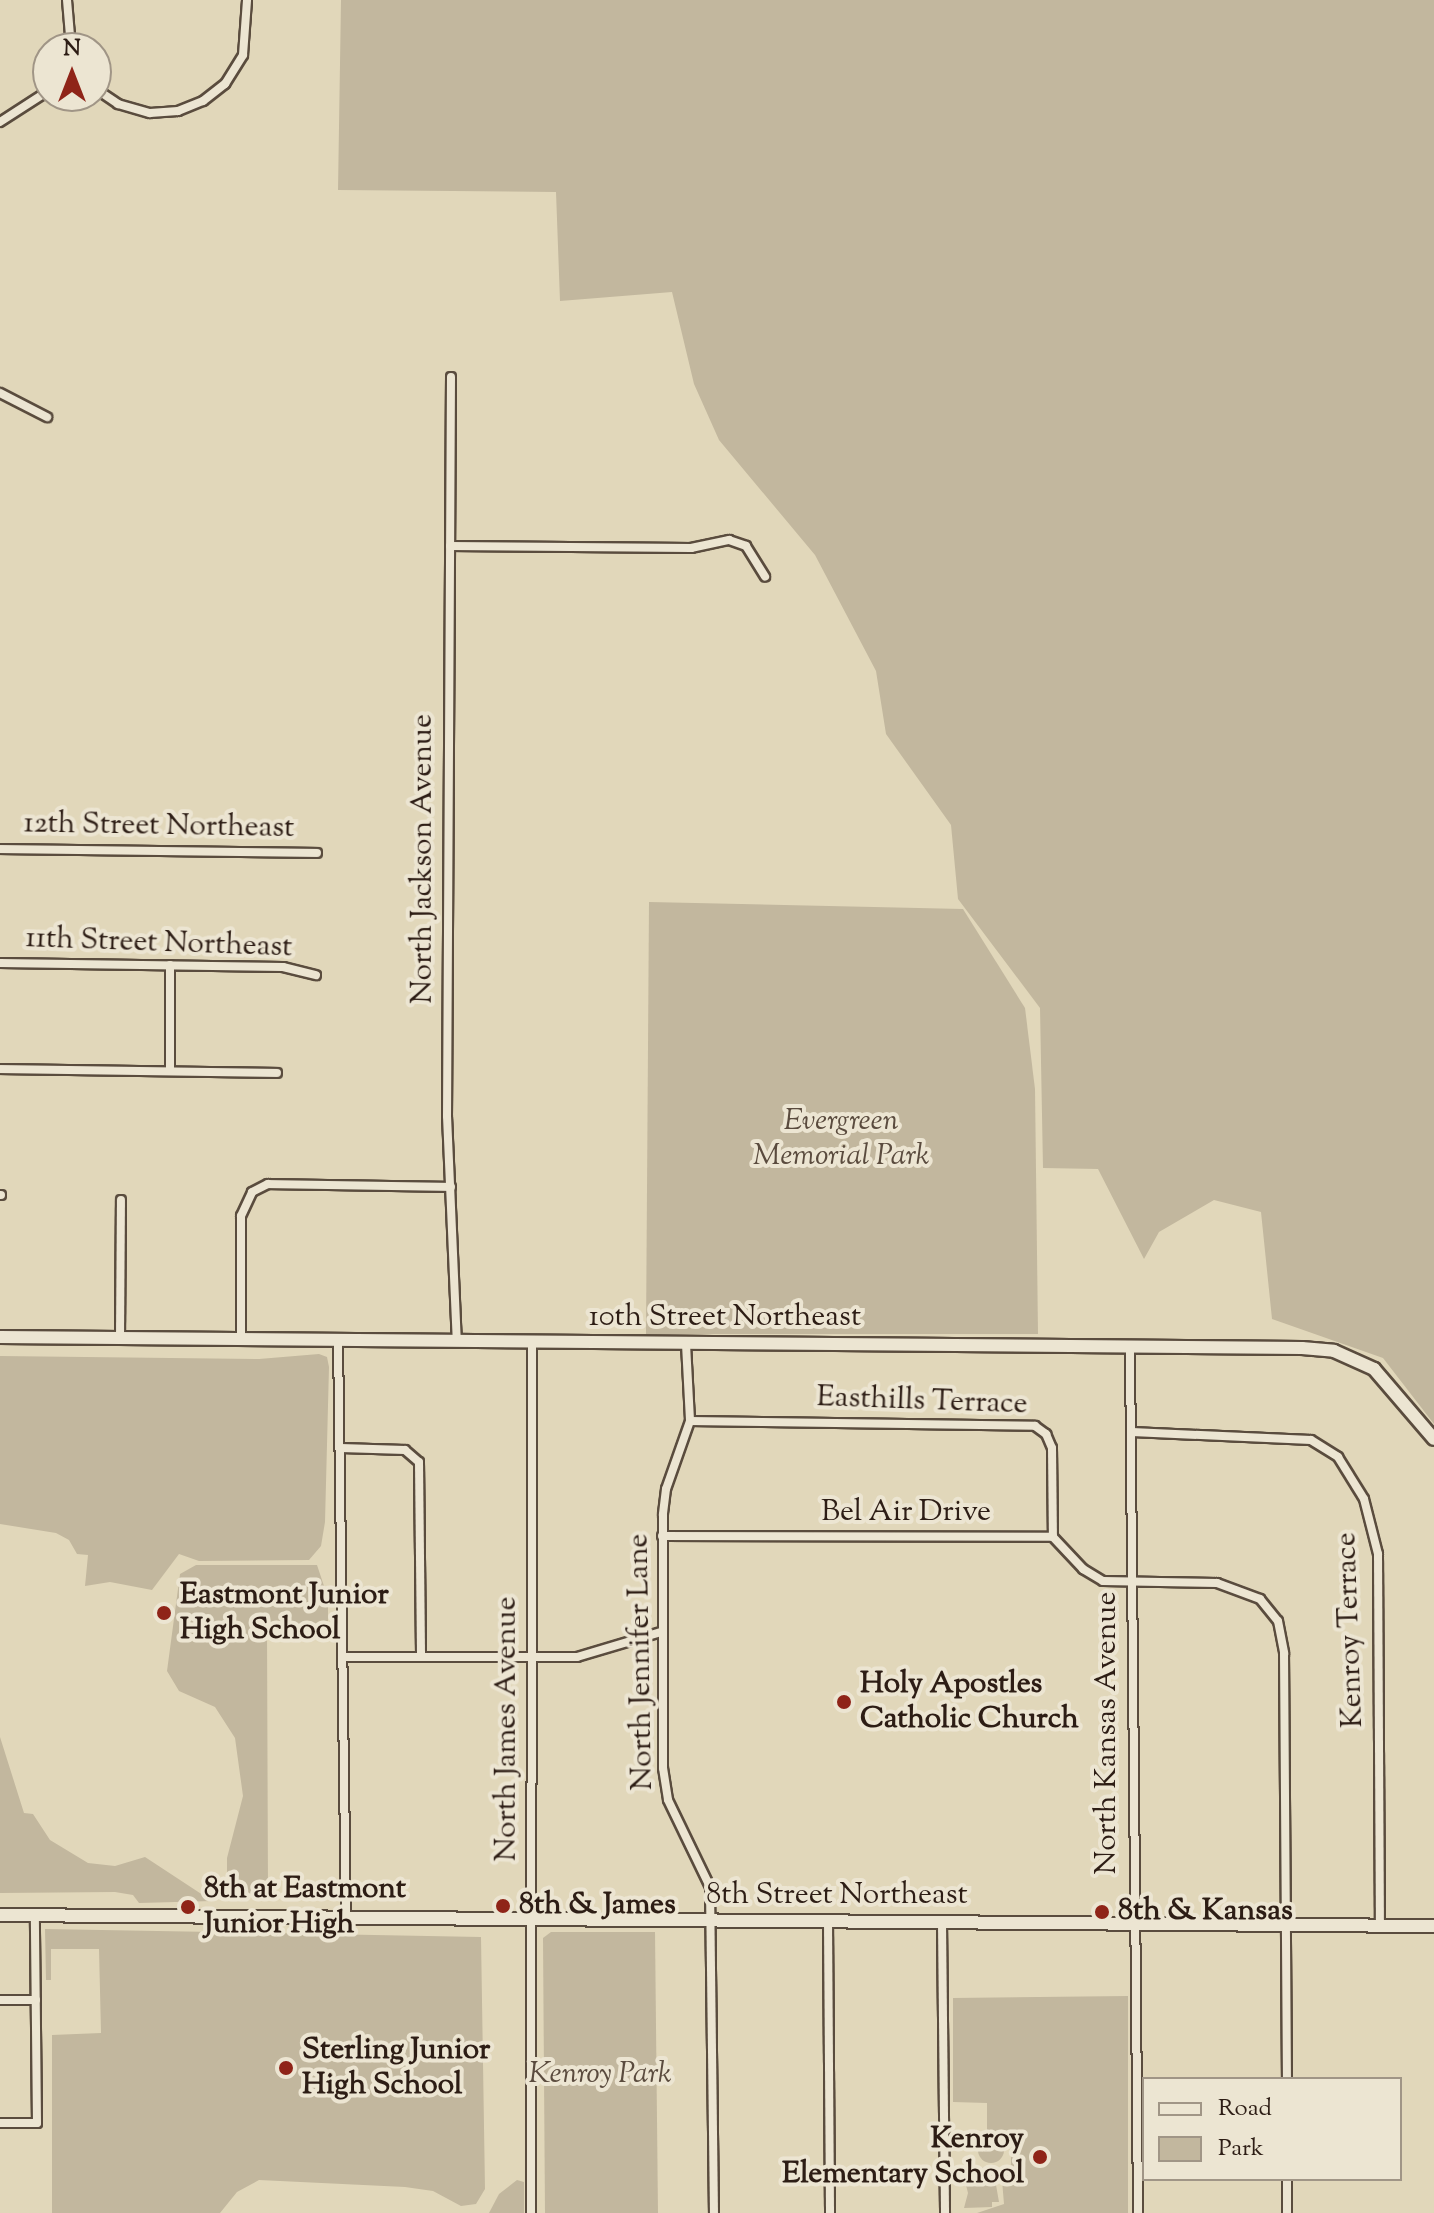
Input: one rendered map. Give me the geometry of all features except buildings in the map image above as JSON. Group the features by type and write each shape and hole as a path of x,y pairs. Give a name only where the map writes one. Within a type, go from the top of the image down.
{"main road":[{"name":"10th Street Northeast","path":"0,1337 1334,1351 1374,1369 1434,1439"},
{"name":"8th Street Northeast","path":"0,1915 1434,1926"}],"street":[{"path":"67,0 70,32"},
{"path":"112,100 150,113 178,111 203,101 225,84 243,55 247,0"},
{"path":"0,122 32,101"},
{"name":"North Jackson Avenue","path":"451,377 451,1187 457,1342"},
{"path":"0,393 47,417"},
{"path":"450,546 691,548 729,540 746,546 765,576"},
{"name":"12th Street Northeast","path":"0,849 317,853"},
{"name":"11th Street Northeast","path":"0,963 283,967 316,975"},
{"path":"170,965 170,1071"},
{"path":"0,1069 277,1073"},
{"path":"241,1339 241,1216 252,1192 268,1184 451,1187"},
{"path":"120,1338 121,1200"},
{"path":"338,1340 346,1918"},
{"name":"North James Avenue","path":"531,2213 532,1342"},
{"name":"North Jennifer Lane","path":"686,1344 690,1421 665,1495 662,1536 664,1785 674,1816 708,1876 714,2213"},
{"name":"North Kansas Avenue","path":"1130,1349 1138,2213"},
{"name":"Easthills Terrace","path":"690,1421 1035,1426 1046,1434 1052,1448 1053,1537"},
{"name":"Kenroy Terrace","path":"1132,1432 1311,1440 1338,1457 1364,1499 1378,1554 1380,1926"},
{"path":"341,1448 396,1448 419,1462 421,1656"},
{"name":"Bel Air Drive","path":"662,1536 1053,1537"},
{"path":"1053,1537 1091,1575 1132,1582 1234,1586 1260,1599 1278,1621 1284,1653 1287,2077"},
{"path":"342,1657 532,1659 591,1655 661,1632"},
{"path":"0,2123 37,2123 35,1915"},
{"path":"828,1922 830,2213"},
{"path":"942,1923 945,2213"},
{"path":"0,2000 36,2000"},
{"path":"1287,2181 1287,2213"}],"green space":[{"path":"341,0 1434,0 1434,1424 1383,1358 1272,1319 1261,1212 1214,1200 1159,1232 1144,1259 1098,1169 1043,1168 1040,1008 958,899 951,825 886,734 876,671 815,555 719,440 694,384 672,292 560,301 556,192 338,190"},
{"name":"Evergreen Memorial Park","path":"649,902 963,909 1025,1008 1035,1089 1038,1334 646,1334"},
{"path":"319,1354 327,1357 329,1367 325,1522 321,1546 309,1560 199,1561 179,1554 152,1590 110,1582 85,1586 88,1555 77,1554 69,1540 56,1533 0,1524 0,1356 259,1359"},
{"path":"196,1565 317,1565 328,1598 328,1630 267,1629 268,1893 246,1894 244,1899 227,1890 227,1858 243,1796 235,1738 215,1707 179,1691 167,1671 180,1574"},
{"path":"0,1737 24,1813 33,1814 50,1840 88,1863 115,1866 145,1857 212,1901 139,1903 133,1895 115,1892 0,1893"},
{"name":"Sterling Junior High School","path":"45,1929 481,1937 485,2189 476,2204 461,2206 433,2191 405,2187 259,2180 237,2192 220,2213 52,2213 52,2035 101,2033 99,1949 51,1949 51,1980 46,1980"},
{"name":"Kenroy Park","path":"551,1932 655,1932 658,2213 545,2213 543,1938"},
{"name":"Kenroy Elementary School","path":"1128,1996 1128,2213 977,2213 1004,2204 1001,2168 1011,2165 1011,2136 987,2135 987,2103 953,2102 953,1998"},
{"path":"991,2137 1000,2141 1004,2150 1000,2159 991,2163 982,2159 978,2150 982,2141"},
{"path":"962,2167 993,2168 999,2202 992,2202 992,2207 964,2208 968,2193 966,2185 959,2183"},
{"path":"517,2180 524,2182 524,2213 489,2213 499,2194"}],"place":[{"name":"Eastmont Junior High School","path":"164,1613"},
{"name":"Holy Apostles Catholic Church","path":"844,1702"},
{"name":"8th & James","path":"503,1906"},
{"name":"8th at Eastmont Junior High","path":"188,1907"},
{"name":"8th & Kansas","path":"1102,1912"},
{"name":"Sterling Junior High School","path":"286,2068"},
{"name":"Kenroy Elementary School","path":"1040,2157"}]}
